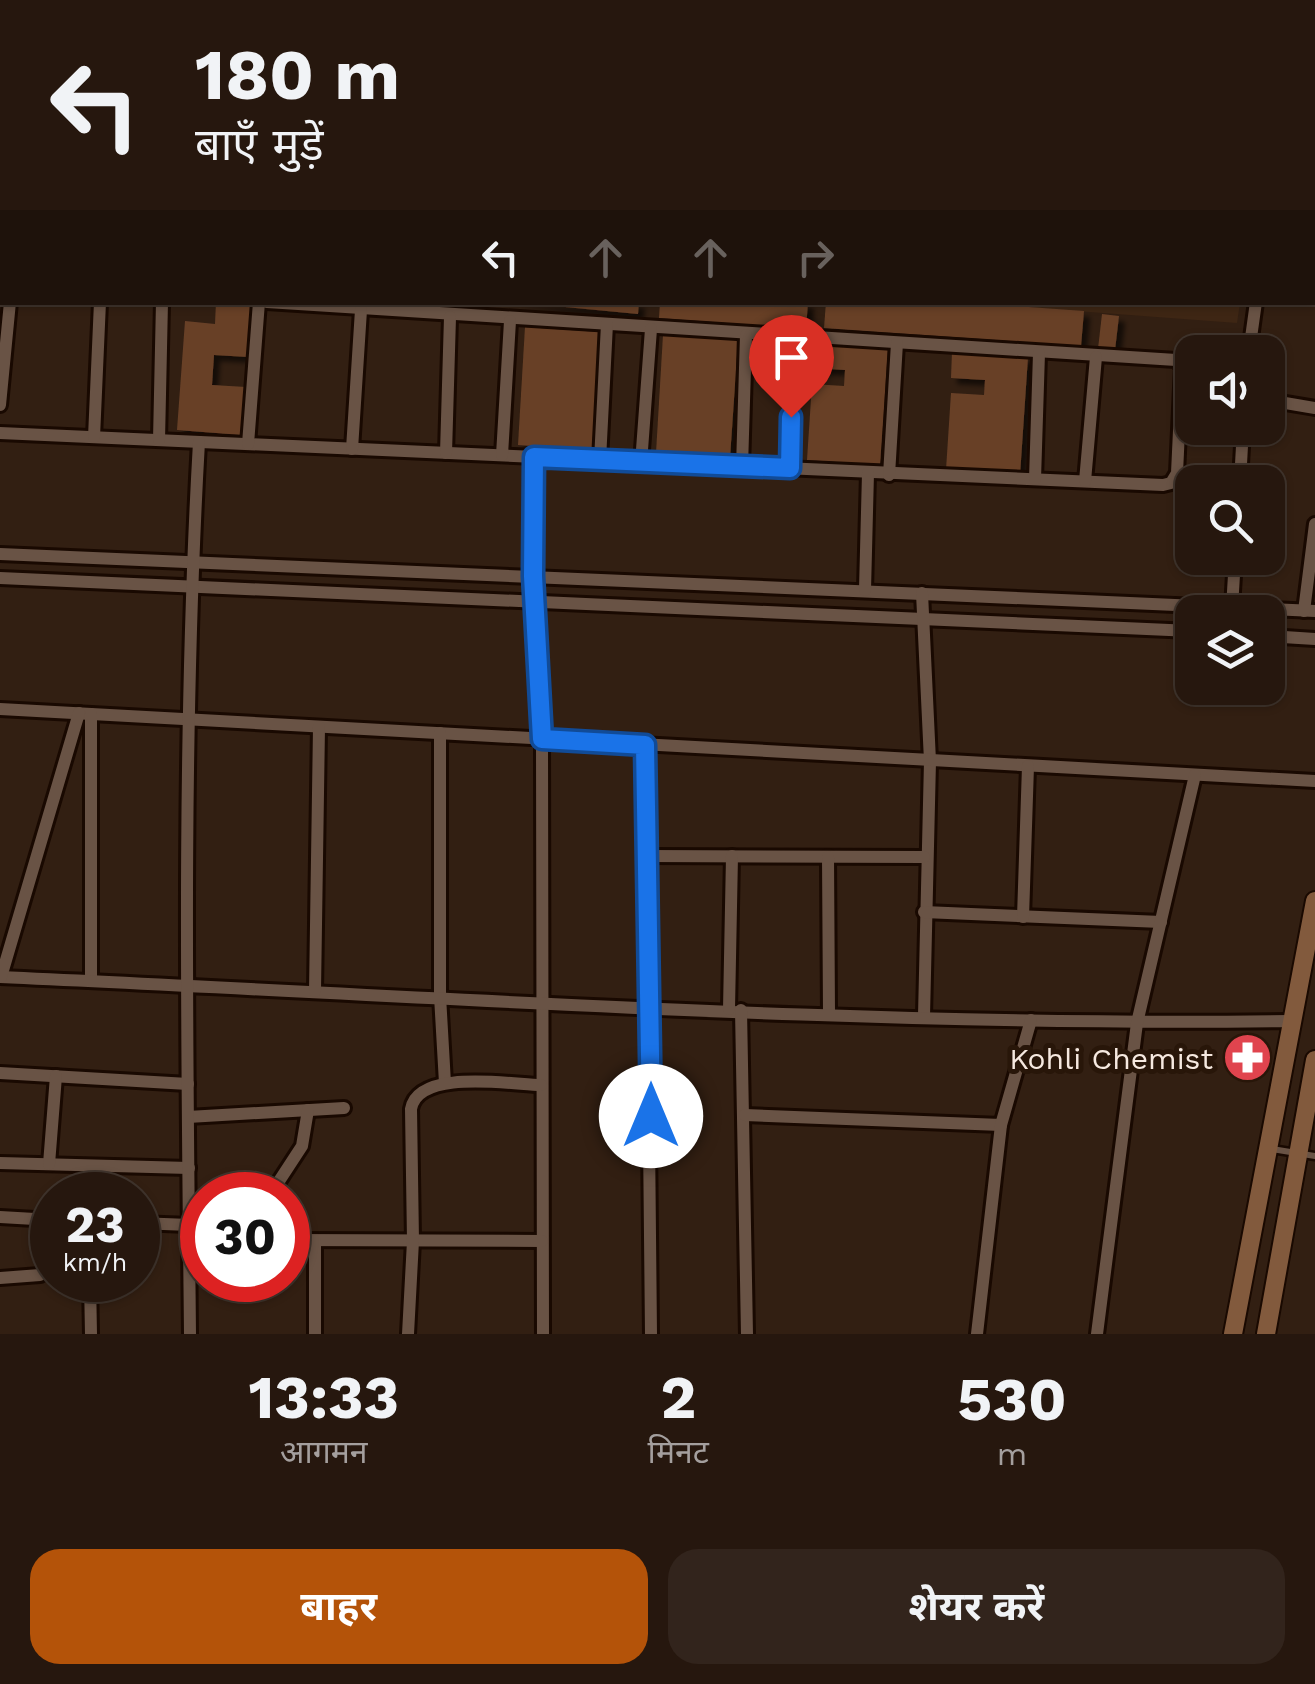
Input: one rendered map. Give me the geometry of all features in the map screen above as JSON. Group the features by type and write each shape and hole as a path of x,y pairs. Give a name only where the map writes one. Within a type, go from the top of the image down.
{"main road":[{"path":"1234,1334 1315,901"},
{"path":"1266,1334 1306,1155 1315,1060"}],"street":[{"path":"0,405 10,305"},
{"path":"94,437 100,305"},
{"path":"159,440 162,305"},
{"path":"248,444 259,305"},
{"path":"0,433 889,475 1168,484 1177,474 1183,383 1180,362 303,305"},
{"path":"1251,335 1256,305"},
{"path":"352,448 362,310"},
{"path":"446,452 450,317"},
{"path":"502,455 510,321"},
{"path":"600,460 606,324"},
{"path":"641,462 651,329"},
{"path":"742,467 746,335"},
{"path":"790,468 794,338"},
{"path":"889,475 897,343"},
{"path":"1035,479 1039,354"},
{"path":"1086,481 1096,356"},
{"path":"1285,403 1315,408"},
{"path":"189,1172 192,562 199,442"},
{"path":"534,457 533,576 542,739 543,1334"},
{"path":"865,590 868,473"},
{"path":"1285,610 1310,611 1315,524"},
{"path":"0,554 1175,605"},
{"path":"0,578 1175,630"},
{"path":"922,592 930,761 924,857 924,1016"},
{"path":"1285,637 1315,638"},
{"path":"0,710 1315,781"},
{"path":"85,714 0,977 1137,1024 1290,1021"},
{"path":"85,714 91,981"},
{"path":"315,991 319,726"},
{"path":"440,734 440,996 445,1083"},
{"path":"645,745 651,1006 651,1334"},
{"path":"1023,916 1028,766"},
{"path":"1097,1334 1137,1024 1195,776"},
{"path":"648,856 924,857"},
{"path":"732,856 735,1010 745,1114 748,1334"},
{"path":"828,857 829,1013"},
{"path":"924,912 1161,922"},
{"path":"976,1334 1001,1125 1031,1020"},
{"path":"0,1073 188,1084"},
{"path":"49,1164 56,1076"},
{"path":"408,1334 413,1241 410,1108 420,1090 445,1083 541,1085"},
{"path":"188,1117 344,1108"},
{"path":"285,1172 302,1146 308,1110"},
{"path":"745,1114 1001,1125"},
{"path":"0,1163 189,1168"},
{"path":"0,1217 30,1219"},
{"path":"310,1240 542,1241"},
{"path":"315,1240 315,1334"},
{"path":"0,1278 30,1275"},
{"path":"90,1302 91,1334"},
{"path":"190,1334 192,1302"}],"lane":[{"path":"1266,1148 1306,1155"}],"shaded area":[{"path":"996,305 1240,305 1237,323"}],"building":[{"path":"216,305 252,305 248,357 214,355 212,385 246,387 242,435 177,430 185,321 215,324"},
{"path":"544,305 639,305 638,314"},
{"path":"660,305 808,305 806,329 659,318"},
{"path":"826,305 1001,305 1084,311 1081,346 824,328"},
{"path":"1102,314 1119,316 1115,350 1098,349"},
{"path":"525,327 600,332 592,450 518,445"},
{"path":"663,335 738,340 730,458 656,453"},
{"path":"813,343 888,348 880,465 807,460 812,384 844,386 845,370 811,368"},
{"path":"952,352 1028,357 1020,475 946,470 951,393 984,395 985,380 951,378"}],"place":[{"name":"Kohli Chemist","path":"1248,1058"}],"route":[{"path":"651,1116 645,745 542,739 533,576 534,457 790,468 791,417"}]}
